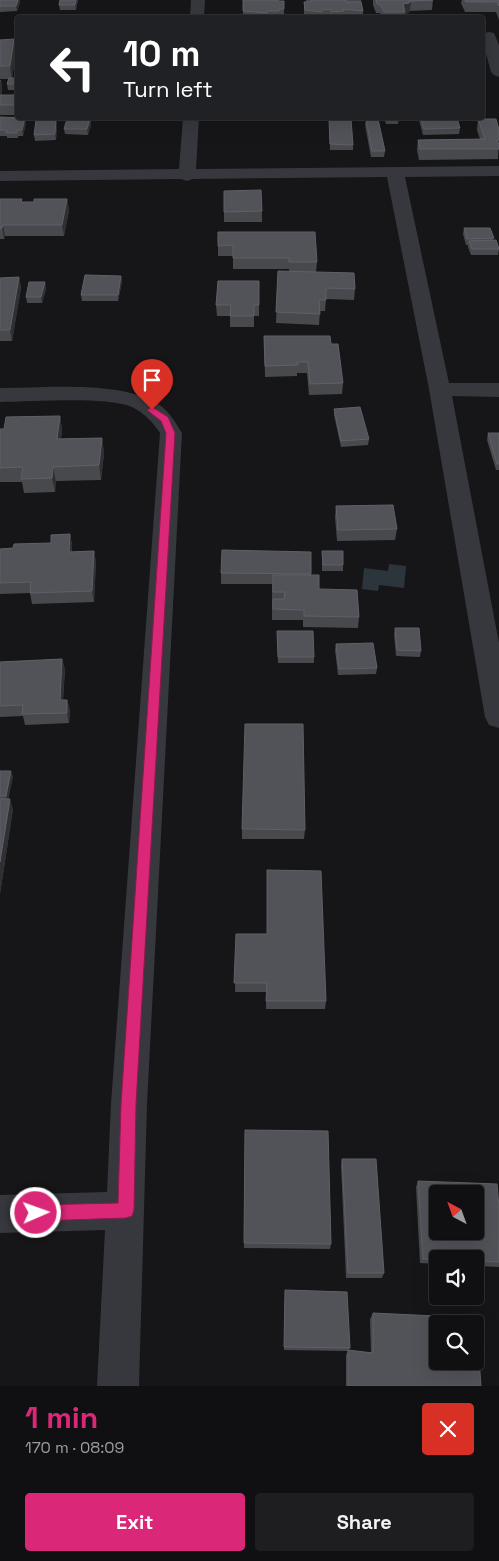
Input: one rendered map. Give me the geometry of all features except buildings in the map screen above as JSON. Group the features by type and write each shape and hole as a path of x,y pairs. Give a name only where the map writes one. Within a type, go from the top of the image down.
{"street":[{"path":"197,15 198,0"},
{"path":"490,36 499,72"},
{"path":"187,176 191,120"},
{"path":"0,176 499,172"},
{"path":"395,173 440,389 499,717"},
{"path":"440,389 499,390"},
{"path":"0,395 116,396 136,401 152,410 165,420 170,433 129,1104 118,1386"},
{"path":"0,1214 126,1210"}],"shaded area":[{"path":"389,564 406,566 404,588 379,585 378,591 362,589 364,568 388,571"}],"route":[{"path":"36,1213 126,1210 129,1104 170,433 165,420 152,410"}]}
